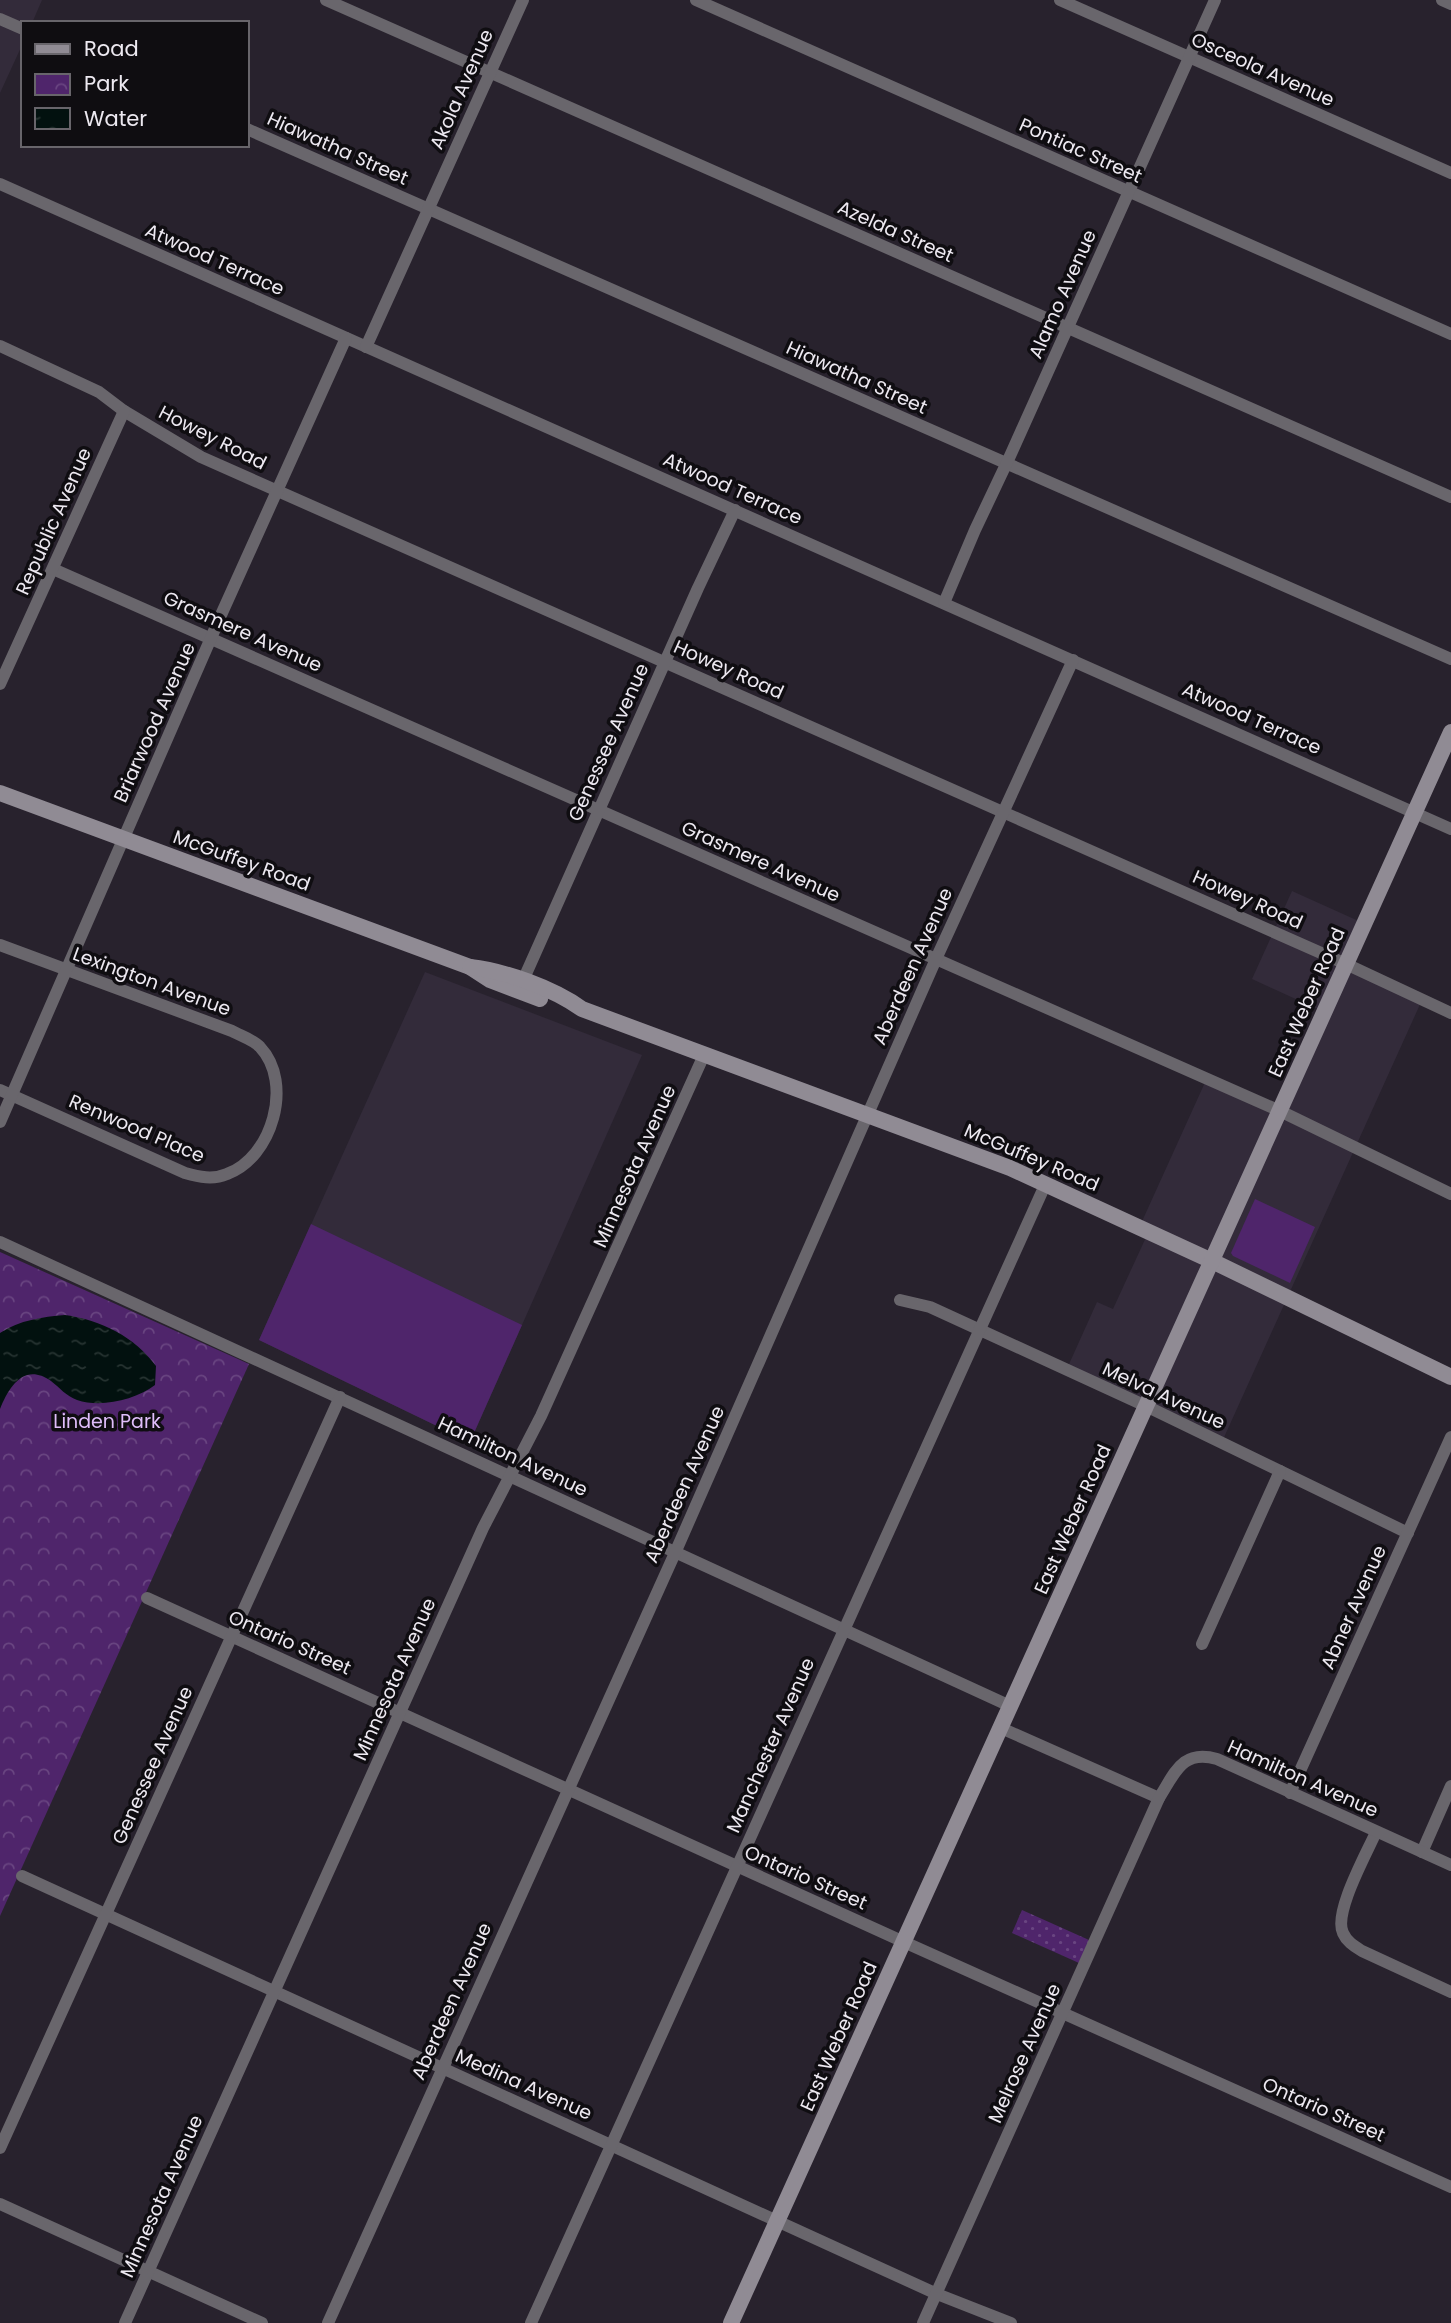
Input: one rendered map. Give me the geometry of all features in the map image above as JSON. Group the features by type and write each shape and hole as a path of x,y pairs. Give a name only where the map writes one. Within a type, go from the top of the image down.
{"street":[{"name":"Azelda Street","path":"326,0 1451,497"},
{"name":"Akola Avenue","path":"366,347 523,0"},
{"name":"Pontiac Street","path":"696,0 1451,334"},
{"name":"Osceola Avenue","path":"1060,0 1451,173"},
{"name":"Alamo Avenue","path":"944,603 1215,0"},
{"path":"1442,0 1451,4"},
{"path":"0,19 21,28"},
{"name":"Hiawatha Street","path":"248,129 1451,659"},
{"name":"Atwood Terrace","path":"0,184 1451,829"},
{"name":"Briarwood Avenue","path":"0,1122 6,1092 66,970 346,338"},
{"name":"Howey Road","path":"0,346 99,392 124,411 201,457 1003,811 1451,1013"},
{"name":"Republic Avenue","path":"0,684 124,411"},
{"name":"Genessee Avenue","path":"521,986 735,510"},
{"name":"Grasmere Avenue","path":"53,569 1280,1111 1451,1194"},
{"name":"Aberdeen Avenue","path":"328,2323 675,1553 936,959 1073,660"},
{"name":"East Weber Road","path":"731,2323 1451,732"},
{"name":"McGuffey Road","path":"0,793 470,967 493,970 521,986 569,999 582,1009 1046,1183 1451,1377"},
{"name":"Lexington Avenue","path":"0,945 232,1031 260,1046 276,1073"},
{"name":"Minnesota Avenue","path":"125,2323 400,1712 509,1475 541,1416 704,1055"},
{"name":"Renwood Place","path":"6,1092 185,1173 215,1178 242,1166 259,1147 270,1127 278,1101 276,1073"},
{"name":"Manchester Avenue","path":"531,2323 1046,1183"},
{"name":"Hamilton Avenue","path":"0,1242 1010,1706"},
{"name":"Melva Avenue","path":"900,1300 930,1307 1146,1406 1408,1533"},
{"name":"Genessee Avenue","path":"0,2148 340,1397"},
{"name":"Abner Avenue","path":"1290,1793 1451,1437"},
{"path":"1202,1644 1280,1471"},
{"name":"Ontario Street","path":"147,1598 1451,2187"},
{"path":"1001,1728 1159,1798"},
{"name":"Hamilton Avenue","path":"1159,1798 1181,1764 1192,1757 1205,1756 1451,1865"},
{"path":"1422,1852 1451,1786"},
{"name":"Melrose Avenue","path":"923,2323 1159,1798"},
{"path":"1376,1832 1344,1903 1340,1917 1342,1932 1350,1944 1362,1951 1451,1992"},
{"name":"Medina Avenue","path":"22,1876 937,2294 1011,2323"},
{"path":"0,2204 262,2323"}],"shaded area":[{"path":"0,0 42,0 33,21 21,21 21,47 0,93"},
{"path":"1292,891 1363,923 1344,964 1422,1000 1221,1444 1065,1373 1097,1302 1113,1309 1148,1233 1139,1228 1207,1078 1279,1111 1324,1012 1252,979"},
{"path":"425,972 642,1055 470,1442 259,1340"}],"green space":[{"path":"1255,1199 1315,1227 1290,1283 1231,1253"},
{"path":"311,1224 522,1325 470,1442 259,1340"},
{"name":"Linden Park","path":"0,1252 249,1364 0,1916"},
{"path":"1022,1910 1089,1940 1079,1963 1012,1933"}],"water":[{"path":"65,1315 104,1326 138,1346 156,1366 155,1385 138,1395 118,1401 96,1403 73,1398 51,1381 33,1374 25,1376 13,1385 0,1409 0,1333 31,1320"}]}
